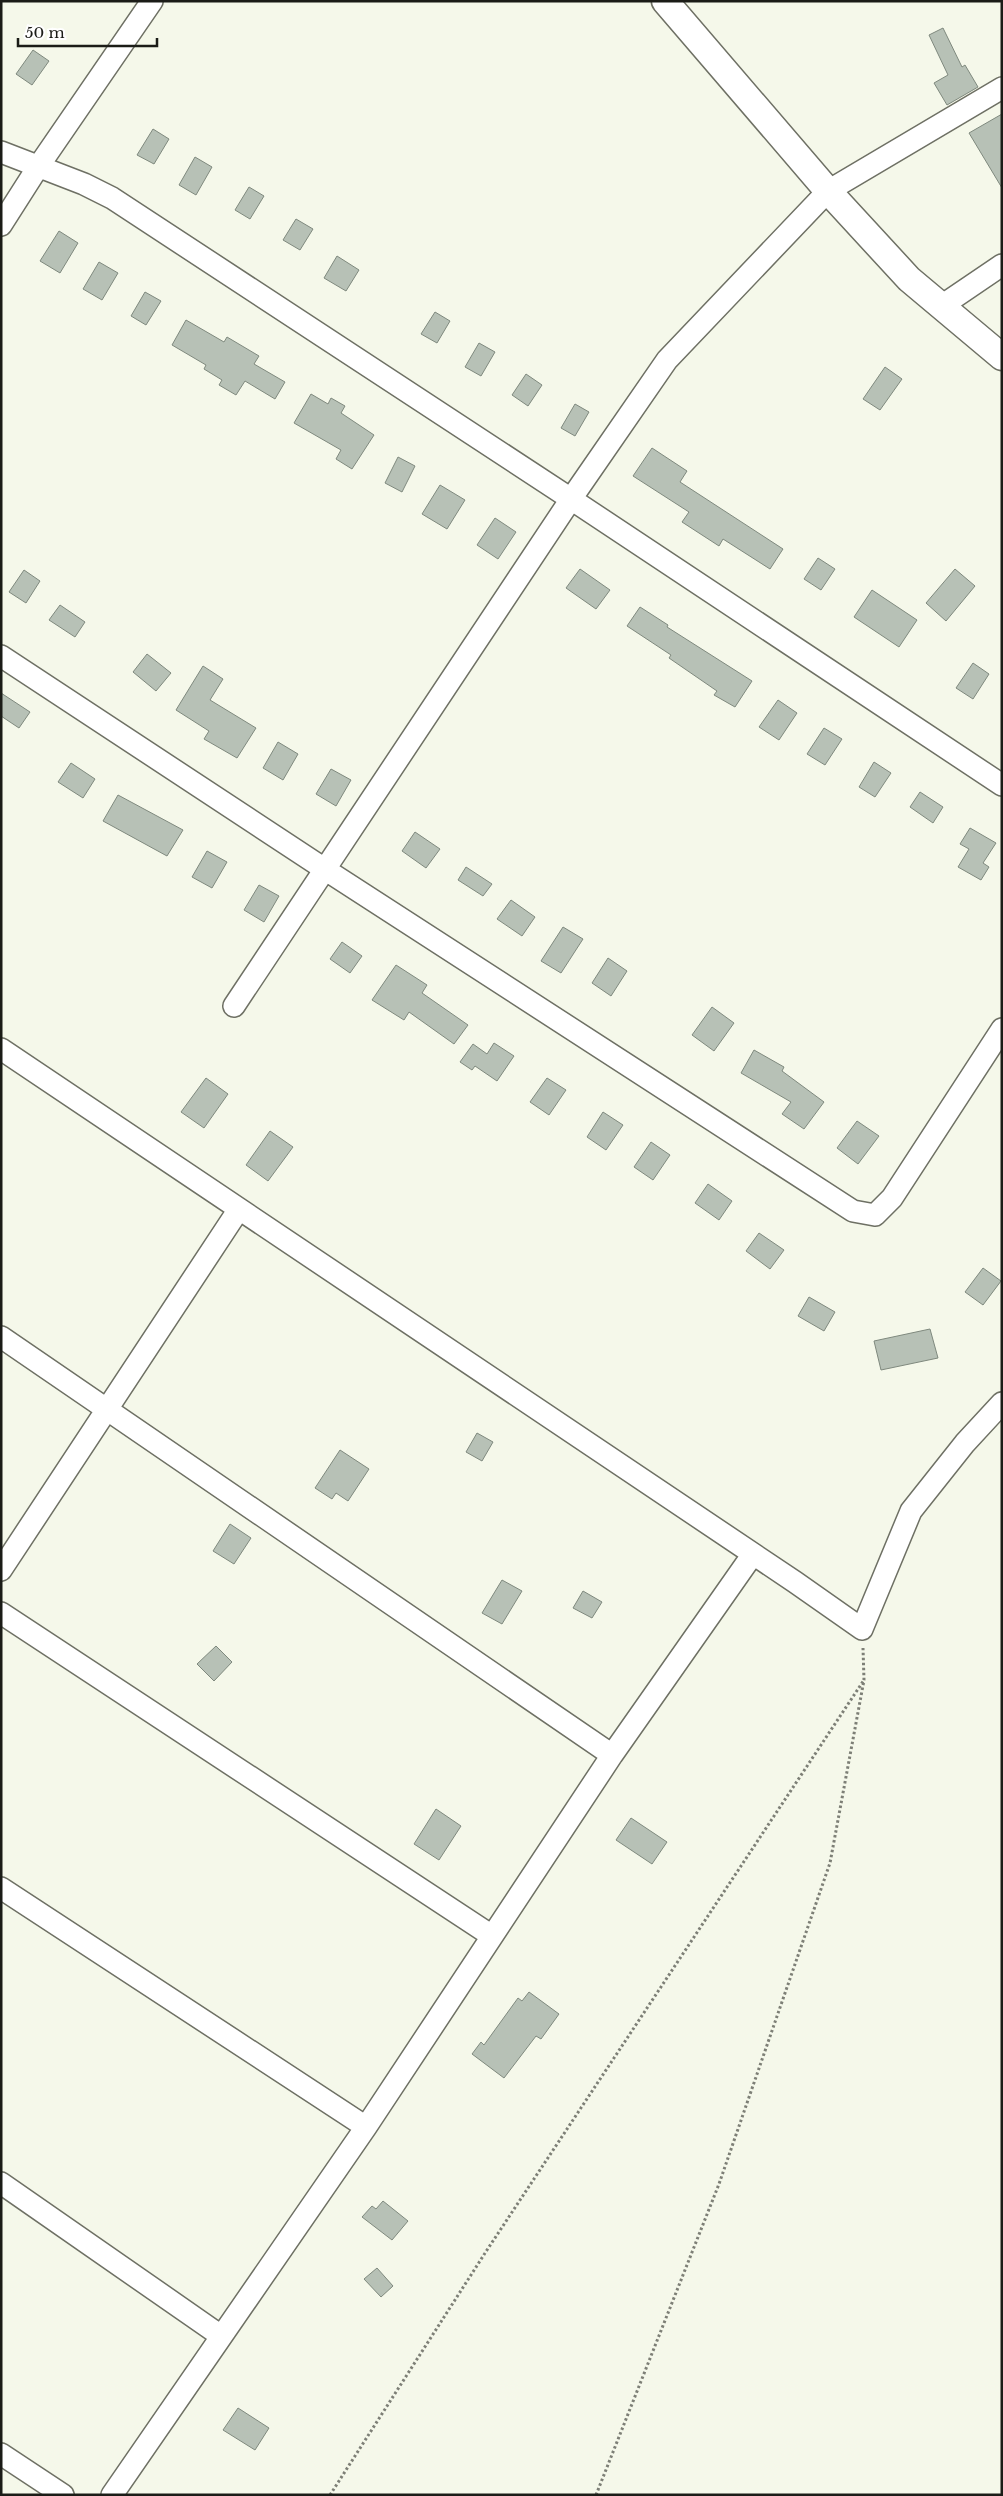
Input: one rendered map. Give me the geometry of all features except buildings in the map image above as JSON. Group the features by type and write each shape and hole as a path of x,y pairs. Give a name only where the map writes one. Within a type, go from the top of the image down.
{"street":[{"path":"1,226 38,167 152,1"},
{"path":"665,1 828,191 909,279 943,305 1002,358"},
{"path":"234,1006 571,499 666,360 828,191 1002,88"},
{"path":"1,152 84,184 112,198 1002,785"},
{"path":"943,305 1002,265"},
{"path":"1,656 326,870 853,1211 875,1215 892,1198 1002,1029"},
{"path":"1,1050 753,1554 862,1630 911,1511 965,1443 1002,1402"},
{"path":"1,1570 239,1209"},
{"path":"1,1337 612,1755"},
{"path":"112,2495 366,2127 612,1755 753,1554"},
{"path":"1,1613 492,1936"},
{"path":"1,1888 366,2127"},
{"path":"1,2183 221,2336"},
{"path":"1,2454 63,2495"}],"path":[{"path":"596,2495 719,2184 830,1863 864,1680 862,1630"},
{"path":"330,2495 492,2242 864,1680"}]}
